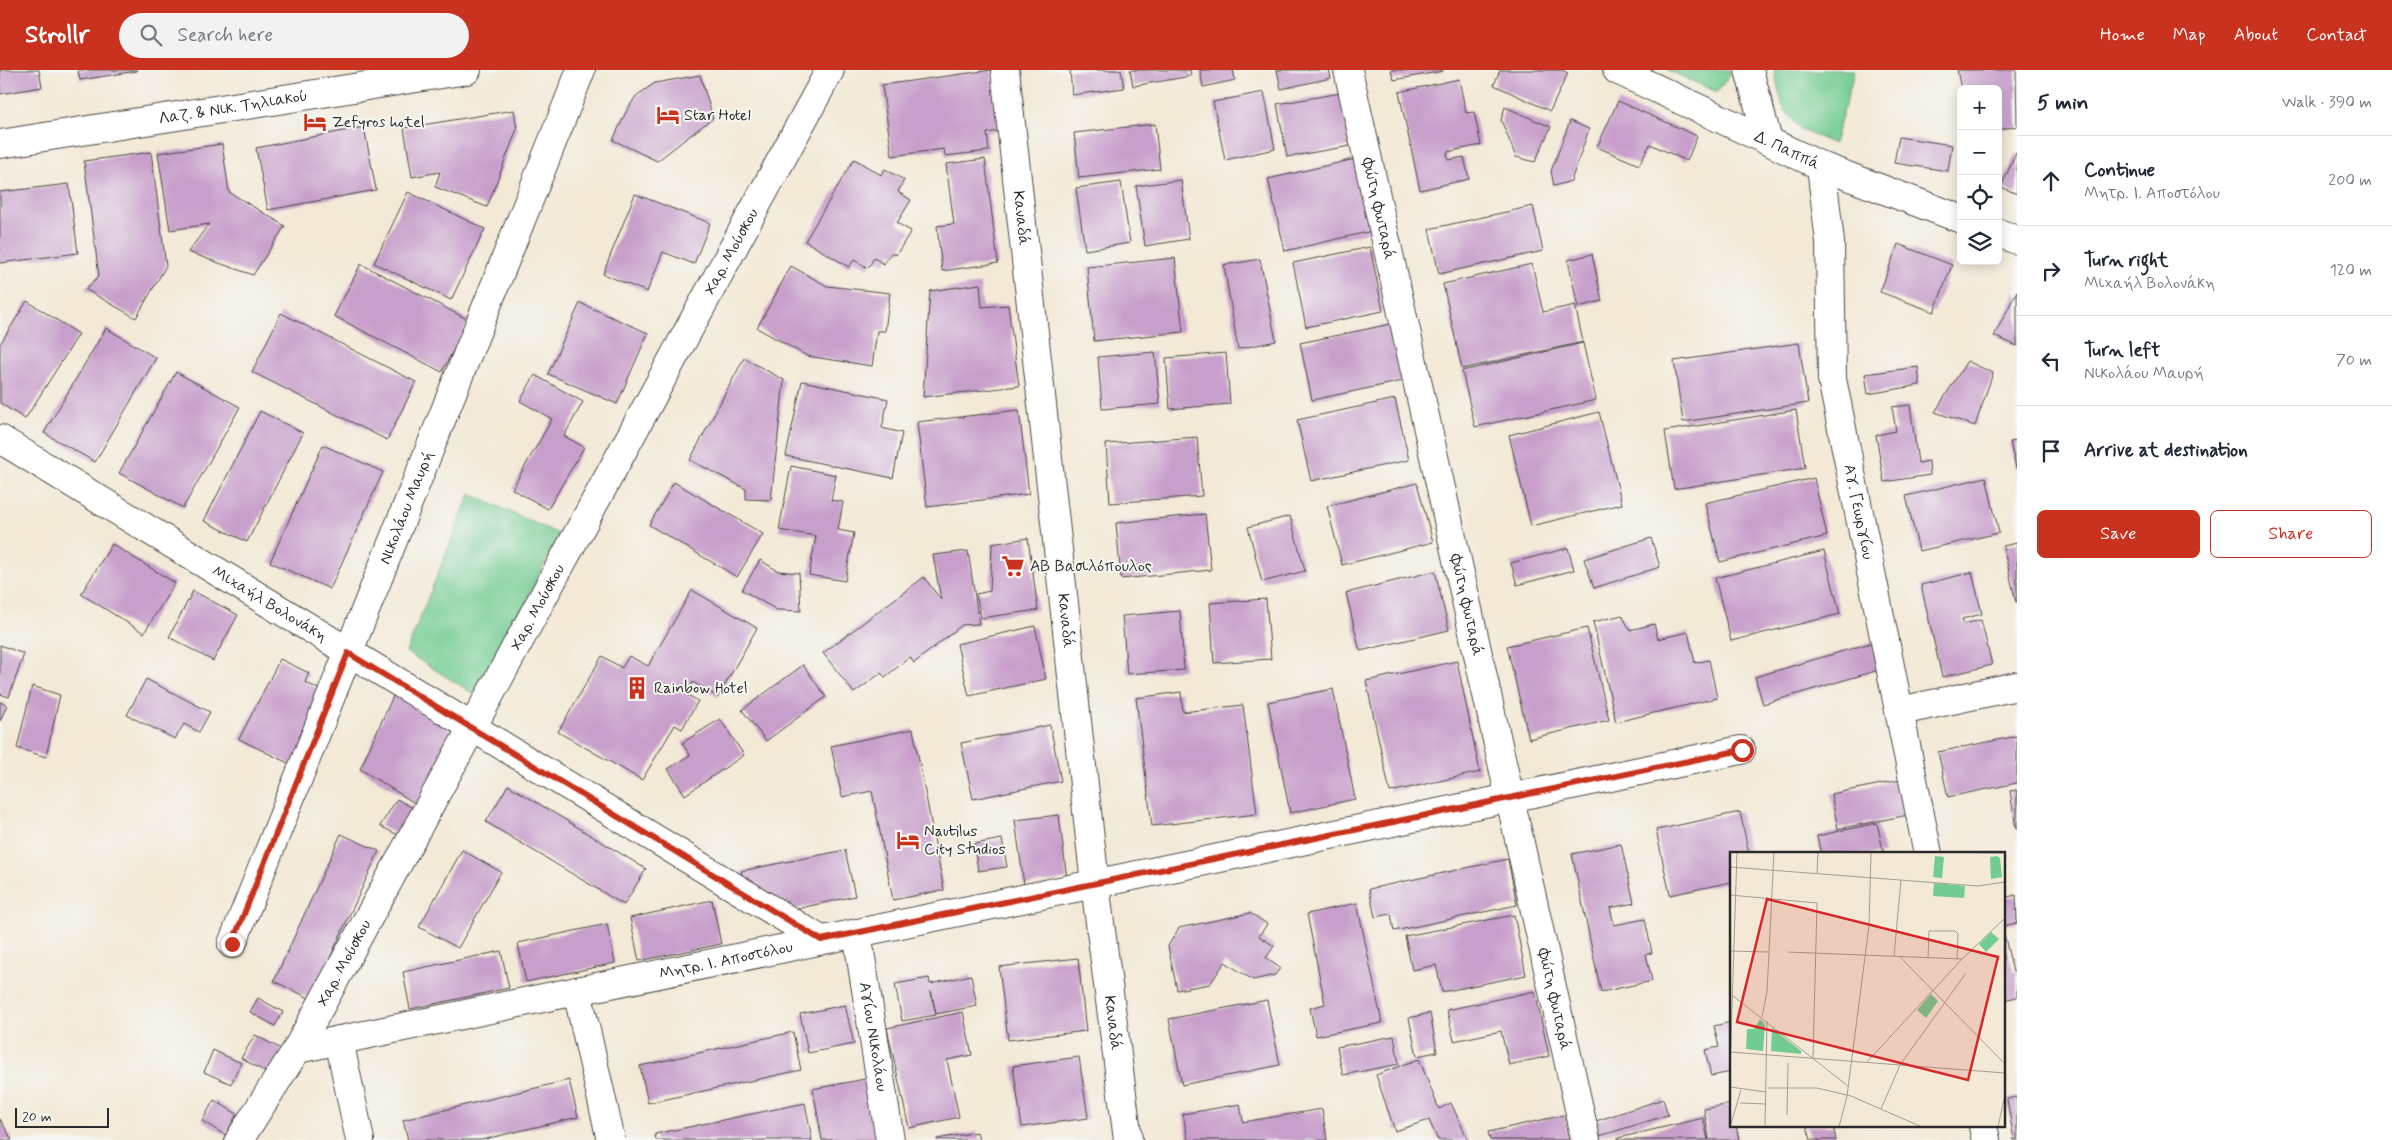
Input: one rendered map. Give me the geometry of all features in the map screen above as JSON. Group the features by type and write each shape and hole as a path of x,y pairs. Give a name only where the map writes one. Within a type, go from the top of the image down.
{"street":[{"name":"Λαζ. & Νικ. Τηλιακού","path":"0,144 466,70"},
{"name":"Νικολάου Μαυρή","path":"232,944 581,70"},
{"name":"Χαρ. Μούσκου","path":"239,1140 297,1048 830,70"},
{"name":"Καναδά","path":"1005,70 1095,884 1128,1140"},
{"name":"Φώτη Φωταρά","path":"1348,70 1586,1140"},
{"name":"Δ. Παππά","path":"1618,70 1821,166 1957,217"},
{"path":"1749,70 1768,141"},
{"name":"Αγ. Γεωργίου","path":"1821,166 1830,242 1832,379 1928,852"},
{"path":"2002,234 2017,240"},
{"name":"Μιχαήλ Βολονάκη","path":"0,439 821,940"},
{"path":"1900,711 2017,686"},
{"name":"Μητρ. Ι. Αποστόλου","path":"297,1048 1742,750"},
{"name":"Αγίου Νικολάου","path":"857,933 890,1140"},
{"path":"576,991 611,1140"},
{"path":"339,1040 360,1140"}],"green space":[{"path":"1667,70 1729,70 1730,75 1717,92"},
{"path":"1774,70 1855,70 1834,144 1801,130 1783,108"},
{"path":"470,494 559,534 479,697 406,652"}],"building":[{"path":"0,70 39,70 42,87 0,94"},
{"path":"78,70 137,70 137,71 80,80"},
{"path":"991,70 999,131 987,133 989,151 945,156 944,149 892,156 882,85"},
{"path":"1070,70 1121,70 1124,88 1072,95"},
{"path":"1130,70 1190,70 1191,76 1133,86"},
{"path":"1200,70 1233,70 1235,80 1203,87"},
{"path":"1277,70 1329,70 1331,78 1281,89"},
{"path":"1391,70 1443,70 1443,71 1394,80"},
{"path":"1500,70 1562,70 1568,73 1550,111 1494,85"},
{"path":"1957,70 2016,70 2017,126 2002,129 2002,85 1960,85"},
{"name":"Star Hotel","path":"700,75 713,118 657,161 613,140 636,96 655,83"},
{"path":"1459,79 1466,113 1474,112 1481,145 1447,152 1448,160 1464,157 1469,179 1420,190 1399,92"},
{"path":"1264,92 1275,149 1225,160 1213,102"},
{"path":"1341,93 1350,146 1287,157 1277,104"},
{"path":"1618,101 1697,136 1687,161 1650,144 1639,165 1597,147"},
{"path":"1505,107 1551,127 1535,162 1516,157 1501,120"},
{"path":"514,110 517,129 487,207 435,187 440,172 412,177 404,128"},
{"path":"1570,121 1589,129 1571,181 1554,186 1551,171"},
{"path":"1155,124 1160,169 1079,178 1074,133"},
{"path":"364,127 376,190 268,210 256,148"},
{"path":"1899,137 1952,145 1948,171 1894,163"},
{"path":"222,144 229,192 285,226 253,275 188,252 209,224 170,230 158,153"},
{"path":"151,152 166,266 136,318 85,289 99,276 84,161"},
{"path":"2016,153 2017,194 2002,187"},
{"path":"854,159 881,175 885,169 904,180 898,192 911,200 897,223 911,231 896,255 891,253 884,264 874,258 868,268 854,260 849,267 805,241"},
{"path":"985,159 998,263 942,271 937,226 954,224 946,164"},
{"path":"1355,159 1372,231 1285,251 1268,179"},
{"path":"1181,180 1189,239 1145,246 1136,186"},
{"path":"1121,182 1130,243 1085,250 1076,188"},
{"path":"69,184 78,253 0,263 0,192"},
{"path":"408,192 485,229 451,300 374,263"},
{"path":"635,194 710,223 694,264 663,252 647,292 603,274"},
{"path":"1533,206 1543,251 1439,274 1429,229"},
{"path":"1898,244 1952,265 1934,312 1880,292"},
{"path":"1370,247 1383,311 1306,327 1293,263"},
{"path":"1592,254 1602,301 1578,307 1568,260"},
{"path":"1175,258 1183,332 1094,341 1087,267"},
{"path":"1260,259 1276,341 1238,349 1224,265"},
{"path":"361,264 469,320 442,372 334,316"},
{"path":"1532,264 1543,312 1575,305 1583,342 1462,369 1443,284"},
{"path":"791,266 827,286 890,293 885,331 877,331 872,366 807,356 757,328"},
{"path":"980,284 982,307 1008,305 1019,386 923,397 930,291"},
{"path":"2017,291 2017,346 1994,336"},
{"path":"27,301 79,334 25,419 0,403 0,344"},
{"path":"580,303 648,333 617,404 548,374"},
{"path":"281,313 416,382 387,440 252,372"},
{"path":"1391,324 1403,381 1312,400 1300,343"},
{"path":"106,328 156,358 95,462 44,433"},
{"path":"1583,343 1596,400 1475,427 1462,371"},
{"path":"1799,343 1808,403 1683,422 1674,361"},
{"path":"1155,352 1160,404 1102,409 1098,357"},
{"path":"1226,353 1230,404 1170,409 1166,358"},
{"path":"744,358 784,380 771,500 746,499 746,489 690,460"},
{"path":"1967,361 1993,373 1975,426 1935,412"},
{"path":"1918,367 1920,385 1868,394 1865,374"},
{"path":"176,372 240,407 183,508 119,473"},
{"path":"535,375 583,402 564,436 584,447 548,509 512,489 552,419 520,401"},
{"path":"802,381 888,399 882,428 902,433 893,478 786,456"},
{"path":"1395,399 1409,460 1311,481 1297,420"},
{"path":"1910,405 1918,463 1929,461 1930,475 1884,482 1876,435 1896,431 1892,407"},
{"path":"1019,410 1029,494 927,507 917,422"},
{"path":"1796,410 1805,468 1674,489 1665,431"},
{"path":"260,411 303,433 247,542 204,521"},
{"path":"1599,412 1622,504 1531,526 1509,435"},
{"path":"1197,437 1202,496 1110,503 1106,444"},
{"path":"2017,440 2017,468 2016,468 2010,442"},
{"path":"323,445 383,472 330,589 270,562"},
{"path":"791,466 836,475 831,500 843,502 838,530 854,533 845,581 809,575 816,536 779,530"},
{"path":"1986,477 1999,533 1919,551 1906,496"},
{"path":"1814,478 1827,536 1720,562 1705,503"},
{"path":"674,482 763,534 737,577 649,525"},
{"path":"1417,483 1433,542 1342,565 1327,506"},
{"path":"1205,514 1211,570 1121,579 1116,523"},
{"path":"1290,516 1305,571 1262,582 1248,527"},
{"path":"1028,538 1038,610 981,618 976,594 990,591 992,544"},
{"path":"1651,538 1660,567 1594,588 1584,559"},
{"path":"2017,543 2017,602 2016,602 2003,546"},
{"path":"112,544 175,583 144,633 81,594"},
{"path":"1568,548 1574,570 1517,585 1511,563"},
{"path":"968,551 979,624 962,625 914,663 910,657 885,677 881,673 854,693 823,653 924,577 941,600 933,555"},
{"path":"1824,551 1840,614 1731,641 1715,578"},
{"path":"760,560 778,571 799,573 801,611 777,610 742,590"},
{"path":"1435,571 1449,630 1360,651 1346,593"},
{"path":"1972,572 1982,614 1962,619 1964,624 1981,620 1992,665 1942,677 1921,585"},
{"name":"Rainbow Hotel","path":"692,590 757,628 718,697 693,682 686,694 698,701 682,729 675,725 642,780 558,732 602,656 622,668 629,656 648,666"},
{"path":"193,591 238,615 213,661 169,637"},
{"path":"1266,599 1271,659 1214,663 1210,603"},
{"path":"1180,611 1184,670 1127,674 1122,616"},
{"path":"1622,615 1630,630 1654,624 1658,639 1688,632 1695,663 1709,660 1717,698 1616,722 1593,622"},
{"path":"1035,626 1046,679 969,696 957,644"},
{"path":"1587,628 1609,720 1529,739 1507,646"},
{"path":"1874,642 1882,669 1763,704 1755,677"},
{"path":"0,645 24,654 9,697 0,694"},
{"path":"280,659 309,673 305,682 330,695 294,766 239,739"},
{"path":"1457,661 1480,772 1390,792 1366,681"},
{"path":"803,665 826,697 766,741 742,710"},
{"path":"146,679 210,712 199,732 184,724 175,739 127,715"},
{"path":"32,686 60,695 46,757 17,748"},
{"path":"1333,689 1355,799 1290,813 1268,702"},
{"path":"1181,692 1183,712 1243,705 1257,814 1152,826 1136,698"},
{"path":"394,694 461,738 421,807 360,769"},
{"path":"0,702 7,705 0,721"},
{"path":"720,719 744,755 685,795 668,769 690,755 682,743"},
{"path":"1050,725 1061,781 973,799 961,743"},
{"name":"Nautilus City Studios","path":"913,729 944,890 893,900 872,791 842,797 831,746"},
{"path":"2017,736 2017,783 1948,797 1938,752"},
{"path":"1901,780 1908,815 1838,829 1831,794"},
{"path":"508,785 646,869 624,905 486,822"},
{"path":"2017,790 2017,829 2016,829 2010,791"},
{"path":"397,799 420,812 404,838 380,826"},
{"path":"1740,812 1749,852 1730,852 1730,882 1670,895 1656,830"},
{"path":"1059,815 1067,879 1024,885 1015,820"},
{"path":"1877,823 1884,852 1821,852 1817,836"},
{"path":"341,834 379,851 311,999 274,981"},
{"path":"1002,839 1007,867 978,871 974,844"},
{"path":"1621,844 1634,903 1610,908 1614,925 1645,919 1652,953 1646,954 1652,981 1601,992 1572,854"},
{"path":"462,850 501,872 458,948 419,927"},
{"path":"845,850 855,896 778,913 748,892 741,871"},
{"path":"1508,859 1517,905 1394,931 1391,914 1375,917 1369,889"},
{"path":"2016,895 2017,923 2004,926 2004,898"},
{"path":"712,900 721,944 639,961 630,918"},
{"path":"1357,903 1382,1023 1316,1036 1310,1008 1325,1004 1307,914"},
{"path":"1250,913 1267,924 1259,936 1274,946 1266,958 1280,968 1275,975 1253,980 1225,962 1210,984 1177,990 1168,946 1179,928"},
{"path":"1514,915 1526,975 1442,992 1436,965 1412,970 1405,936"},
{"path":"607,924 615,963 526,982 518,943"},
{"path":"2004,933 2013,972 2017,971 2017,997 2004,1000"},
{"path":"501,951 509,988 410,1009 403,972"},
{"path":"1078,958 1086,1031 1008,1040 999,967"},
{"path":"971,975 977,1006 936,1014 931,991 936,1015 902,1021 895,984 929,978 930,984"},
{"path":"1535,991 1549,1056 1509,1065 1501,1031 1454,1041 1447,1010"},
{"path":"258,998 283,1012 275,1026 250,1012"},
{"path":"1267,1000 1280,1065 1182,1085 1169,1019"},
{"path":"845,1005 854,1044 808,1053 800,1014"},
{"path":"963,1012 972,1055 947,1060 959,1117 909,1128 887,1028"},
{"path":"1430,1013 1437,1052 1417,1056 1409,1018"},
{"path":"1730,1022 1730,1072 1711,1076 1705,1050 1719,1047 1714,1026"},
{"path":"793,1032 801,1070 648,1103 640,1066"},
{"path":"255,1035 283,1050 269,1074 241,1058"},
{"path":"1394,1036 1399,1064 1343,1075 1337,1047"},
{"path":"213,1050 241,1063 231,1084 204,1072"},
{"path":"1079,1057 1088,1118 1022,1127 1013,1066"},
{"path":"1419,1059 1439,1109 1451,1103 1468,1140 1438,1140 1429,1120 1395,1131 1376,1075"},
{"path":"870,1078 882,1140 822,1140 813,1089"},
{"path":"569,1080 578,1117 481,1140 408,1140 403,1120"},
{"path":"2017,1097 2017,1140 2014,1140 2007,1099"},
{"path":"1663,1099 1668,1115 1593,1138 1590,1123"},
{"path":"214,1100 237,1114 225,1135 202,1121"},
{"path":"805,1103 812,1140 656,1140 655,1134"},
{"path":"1240,1104 1243,1122 1322,1109 1327,1140 1188,1140 1183,1114"},
{"path":"1730,1104 1730,1128 1736,1128 1739,1140 1709,1140 1704,1109"},
{"path":"1564,1115 1569,1140 1490,1140 1488,1132"},
{"path":"1703,1118 1708,1140 1618,1140 1618,1138"},
{"path":"0,1119 12,1140 0,1140"},
{"path":"1808,1128 1833,1128 1836,1140 1811,1140"},
{"path":"977,1132 979,1140 937,1140 937,1139"}],"place":[{"name":"Star Hotel","path":"668,115"},
{"name":"Zefyros hotel","path":"315,122"},
{"name":"ΑΒ Βασιλόπουλος","path":"1013,566"},
{"name":"Rainbow Hotel","path":"637,688"},
{"name":"Nautilus City Studios","path":"908,840"}],"route":[{"path":"232,944 348,653 821,940 1742,750"}]}
